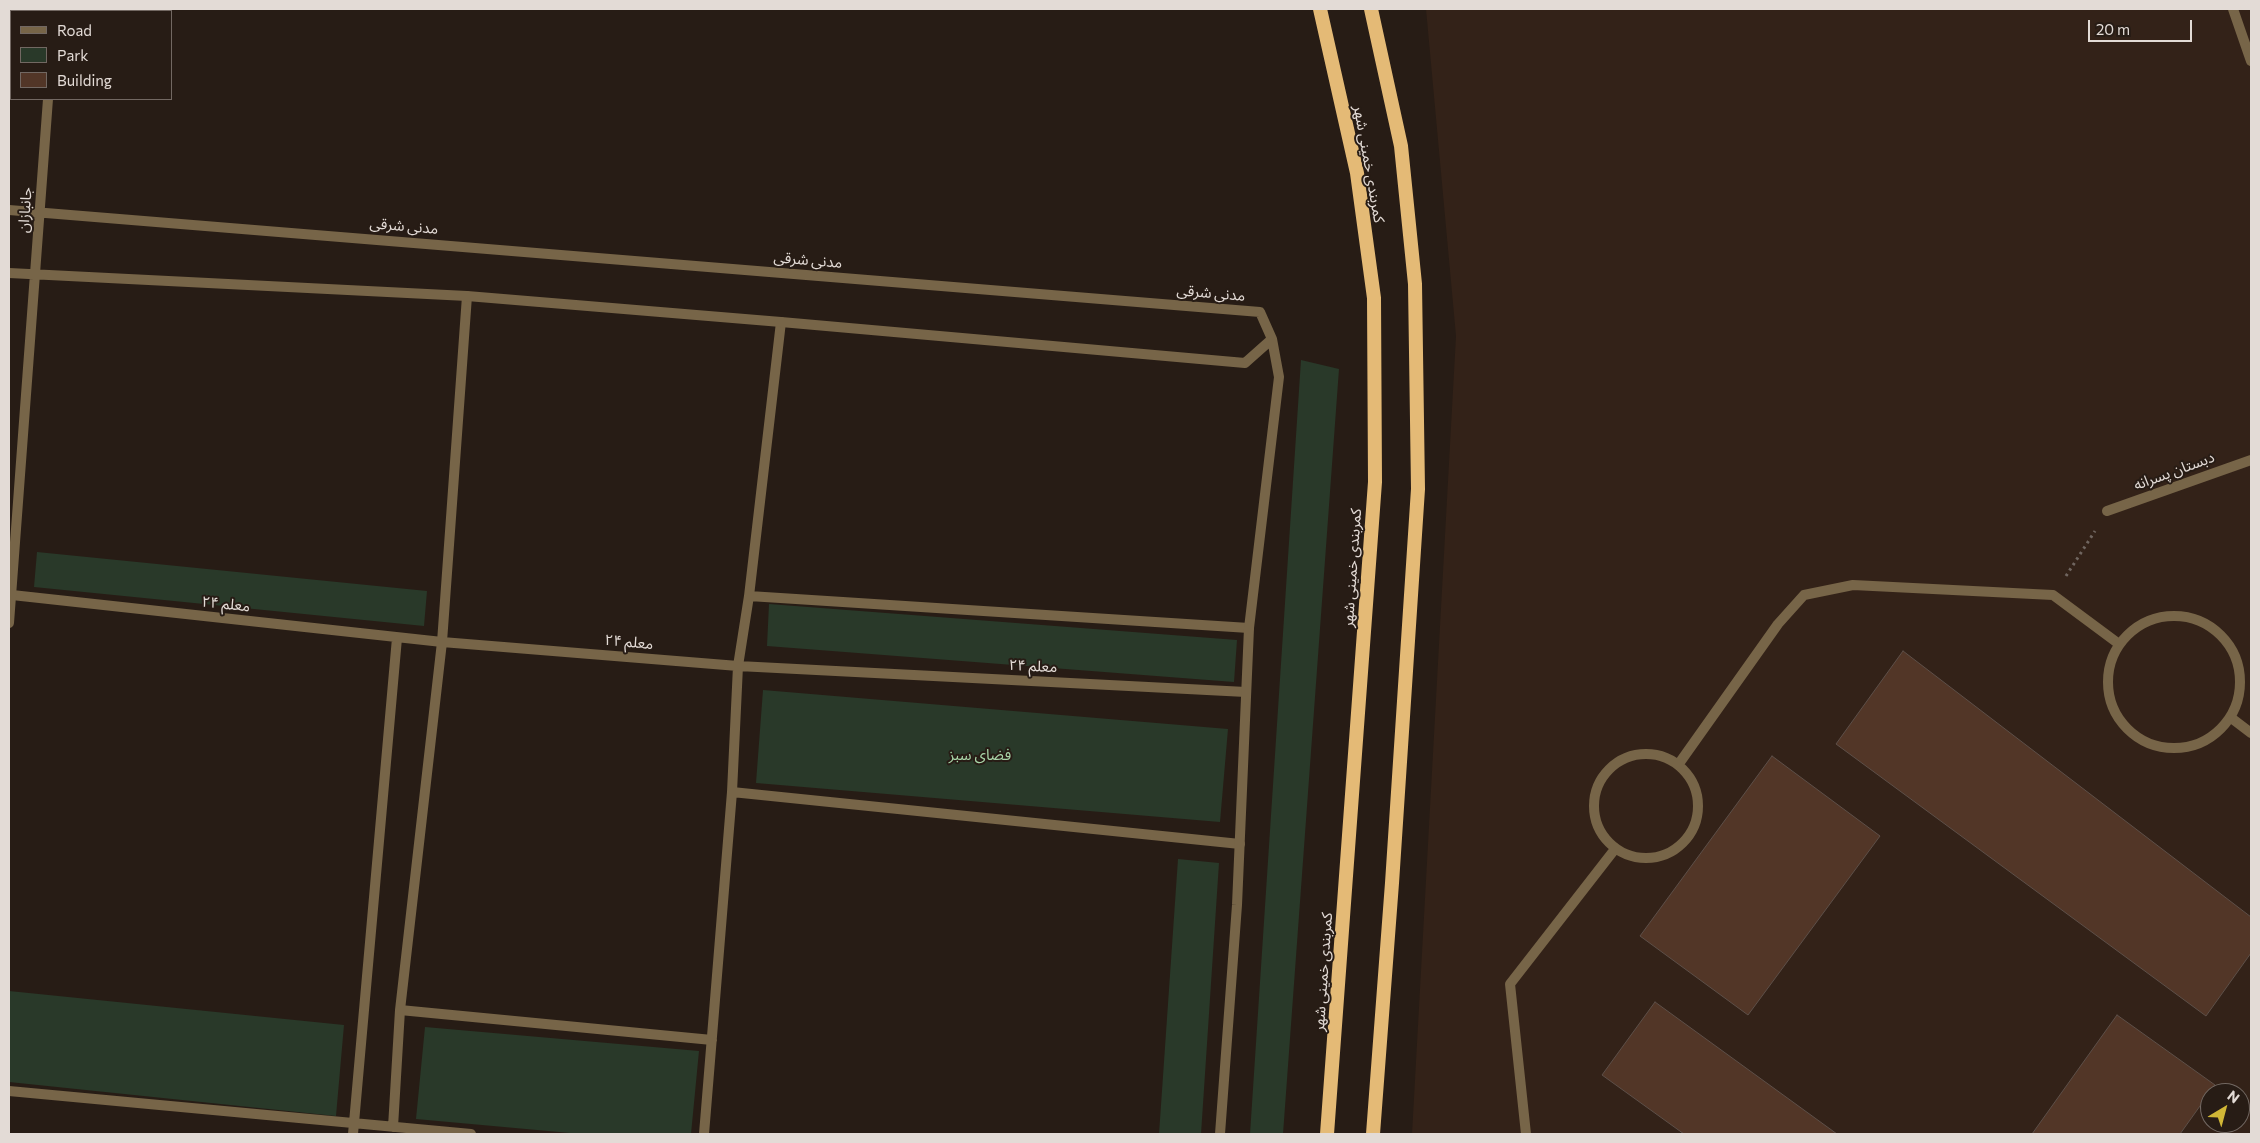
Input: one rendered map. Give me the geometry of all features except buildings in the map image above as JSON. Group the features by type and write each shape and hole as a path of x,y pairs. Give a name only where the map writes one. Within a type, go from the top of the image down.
{"highway":[{"name":"کمربندی خمینی شهر","path":"1320,9 1357,173 1374,298 1375,482 1328,1134"},
{"name":"کمربندی خمینی شهر","path":"1371,9 1401,146 1415,284 1418,489 1373,1134"}],"street":[{"path":"2234,9 2251,61"},
{"name":"جانبازان","path":"9,623 48,100"},
{"name":"مدنی شرقی","path":"9,210 40,211 1260,312 1272,339"},
{"path":"9,273 467,296 1245,364 1272,339"},
{"path":"393,1127 400,1010 442,642 467,296"},
{"path":"704,1134 732,792 738,666 781,322"},
{"path":"1220,1134 1240,844 1249,628 1279,377 1272,339"},
{"name":"دبستان پسرانه","path":"2107,511 2251,460"},
{"path":"1678,765 1778,624 1804,595 1853,585 2054,595 2119,644"},
{"name":"معلم ۲۴","path":"12,595 397,638 738,666 1246,692"},
{"path":"748,596 1249,628"},
{"path":"2178,616 2200,621 2220,633 2233,652 2240,673 2239,696 2230,717 2217,733 2199,743 2178,748 2157,746 2138,737 2123,723 2112,705 2108,684 2110,664 2119,644 2135,628 2155,618 2178,616"},
{"path":"353,1134 397,638"},
{"path":"2230,717 2251,733"},
{"path":"1647,753 1664,756 1678,765 1691,778 1698,795 1699,813 1693,831 1682,845 1667,855 1649,859 1631,857 1615,849 1603,837 1595,822 1593,806 1596,789 1604,775 1616,763 1631,756 1647,753"},
{"path":"732,792 1240,844"},
{"path":"1526,1134 1510,984 1615,849"},
{"path":"400,1010 712,1040"},
{"path":"9,1091 471,1134"}],"path":[{"path":"2054,595 2107,511"}],"shaded area":[{"path":"1426,9 2251,9 2251,1134 1412,1134 1456,336"}],"green space":[{"path":"1301,360 1339,369 1283,1134 1250,1134"},
{"path":"37,552 427,591 424,626 34,587"},
{"path":"769,604 1237,640 1234,682 767,646"},
{"name":"فضای سبز","path":"763,690 1228,729 1220,822 756,783"},
{"path":"1178,859 1219,863 1201,1134 1159,1134"},
{"path":"9,991 344,1025 336,1116 9,1082"},
{"path":"425,1027 699,1051 691,1134 581,1134 416,1119"}]}
